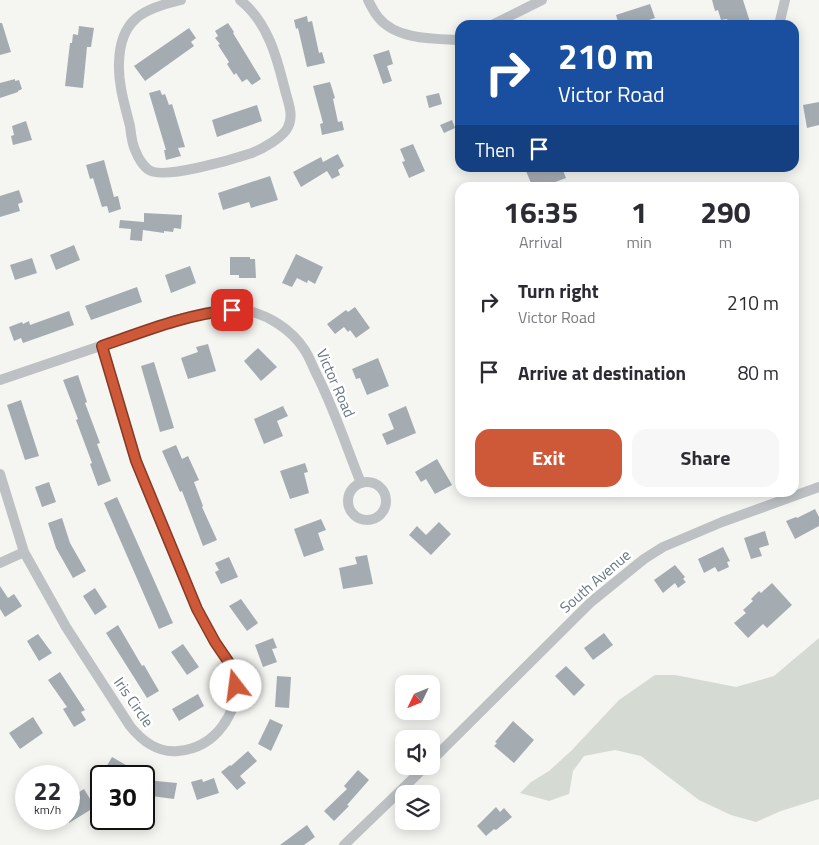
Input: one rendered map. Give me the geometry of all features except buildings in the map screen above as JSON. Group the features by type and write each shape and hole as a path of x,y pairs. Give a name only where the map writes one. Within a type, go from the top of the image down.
{"street":[{"path":"181,0 145,11 134,19 124,34 120,50 119,80 135,151 145,167 151,172 177,173 252,153 274,141 288,128 292,114 275,52 260,23 247,5 240,0"},
{"path":"368,0 378,18 393,30 435,40 455,40"},
{"path":"502,20 542,0"},
{"path":"780,20 784,0"},
{"name":"Victor Road","path":"0,380 183,318 208,312 242,310 266,317 291,334 304,349 325,391 361,483"},
{"name":"Iris Circle","path":"0,474 24,552 41,585 117,708 140,739 157,748 176,752 190,750 204,744 219,732 227,720 233,705 236,673 215,642 197,609 168,541 136,461 102,346"},
{"name":"South Avenue","path":"799,494 819,487"},
{"name":"South Avenue","path":"440,752 591,602 644,559 663,547 722,522 791,497"},
{"path":"0,563 24,552"},
{"path":"344,845 417,775"}],"shaded area":[{"path":"819,638 819,799 781,811 756,822 731,815 699,800 641,756 615,750 584,756 573,771 569,794 549,801 520,793 571,751 619,700 655,675 675,675 736,687 774,676"}],"route":[{"path":"232,310 208,312 183,318 102,346 136,461 197,609 215,642 236,673 236,686"}]}
